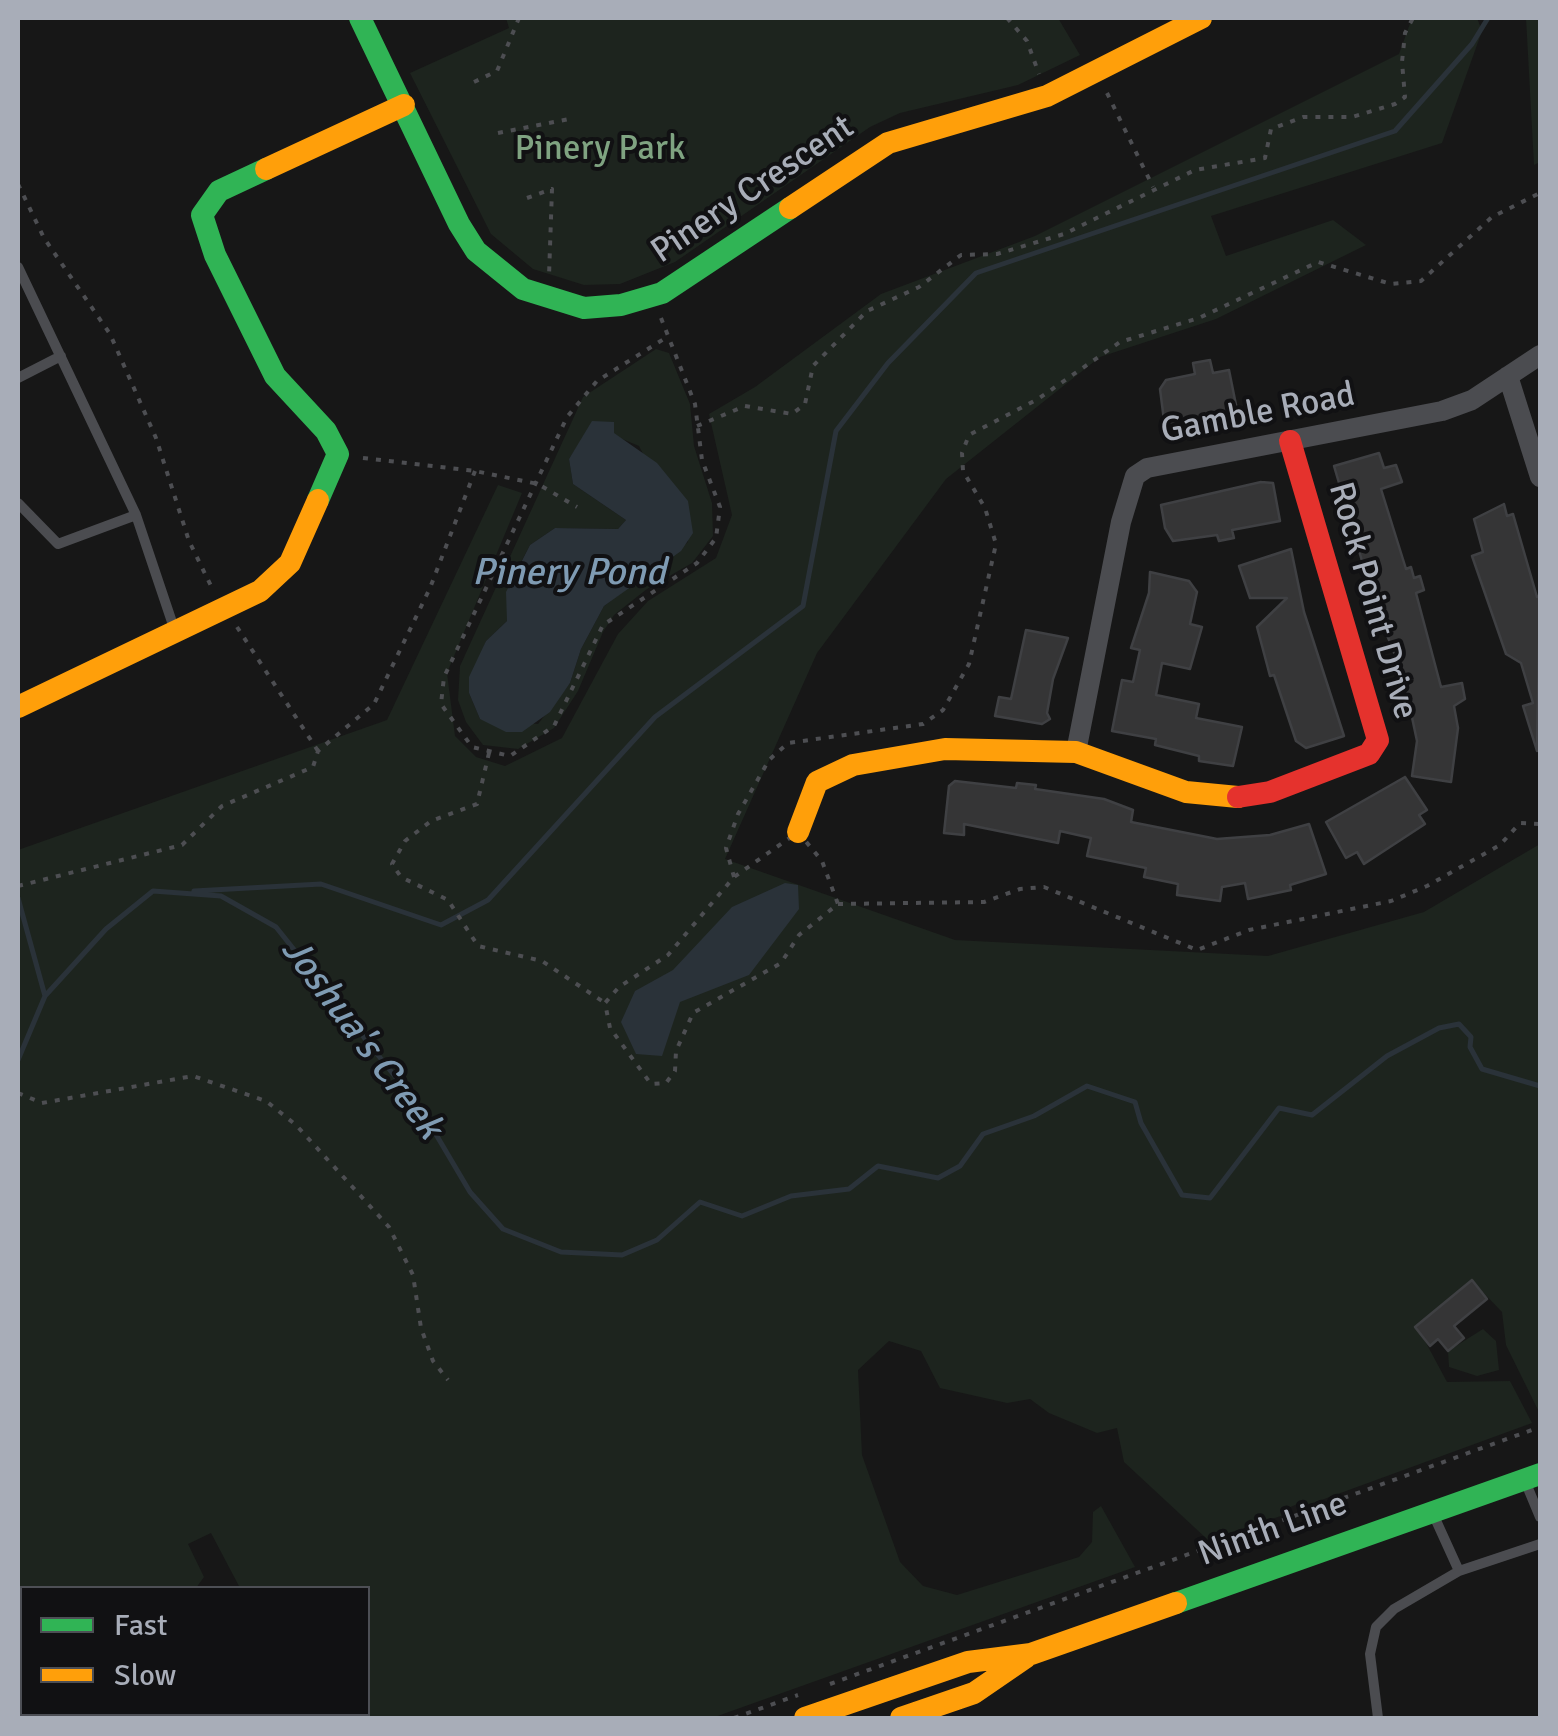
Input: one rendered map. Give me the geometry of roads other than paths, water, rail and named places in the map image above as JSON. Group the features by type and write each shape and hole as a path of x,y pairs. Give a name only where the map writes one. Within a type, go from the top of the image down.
{"street":[{"name":"Pinery Crescent","path":"360,18 459,224 494,270 523,289 584,308 621,306 656,296 684,281 888,143 1047,96 1201,18"},
{"path":"18,707 260,591 281,574 302,540 338,454 326,431 275,376 202,225 204,206 220,191 404,106"},
{"name":"Gamble Road","path":"1076,752 1122,522 1135,476 1147,468 1442,410 1472,400 1540,355"},
{"path":"1508,376 1540,477"},
{"name":"Rock Point Drive","path":"798,832 816,782 853,765 945,749 1076,752 1186,792 1229,799 1270,792 1368,754 1378,740 1378,729 1290,441"},
{"name":"Ninth Line","path":"805,1718 968,1662 1031,1654 1533,1477"},
{"name":"Ninth Line","path":"902,1718 974,1693 1031,1654"}],"lane":[{"path":"18,267 136,515 175,632"},
{"path":"18,378 61,356"},
{"path":"18,503 58,544 136,515"},
{"path":"1533,1477 1540,1517"},
{"path":"1432,1510 1458,1571"},
{"path":"1378,1718 1370,1654 1376,1627 1394,1610 1458,1571 1540,1544"}],"water":[{"name":"Pinery Pond","path":"592,421 614,422 614,433 657,463 688,501 693,533 681,551 604,606 581,649 570,683 550,712 522,732 506,732 480,719 469,693 469,677 486,641 507,621 506,592 530,545 555,528 618,529 626,520 573,484 569,459"},
{"path":"785,883 798,885 799,909 749,975 680,1002 662,1056 636,1054 621,1022 635,991 673,970 732,907"}],"waterway":[{"path":"194,891 321,884 441,925 488,900 655,717 803,606 836,431 888,363 976,273 1395,131 1472,44 1488,18"},
{"name":"Joshua's Creek","path":"18,1060 45,996 106,929 153,891 221,896 276,927 421,1109 470,1192 503,1229 561,1252 622,1255 657,1240 700,1202 742,1216 791,1196 849,1189 878,1166 938,1178 960,1166 983,1134 1034,1116 1087,1086 1135,1102 1141,1123 1182,1195 1210,1198 1279,1108 1312,1115 1387,1056 1439,1028 1459,1024 1471,1037 1470,1047 1482,1069 1540,1086"},
{"path":"18,898 45,996"}],"park label":[{"name":"Pinery Park","path":"600,150"}]}
